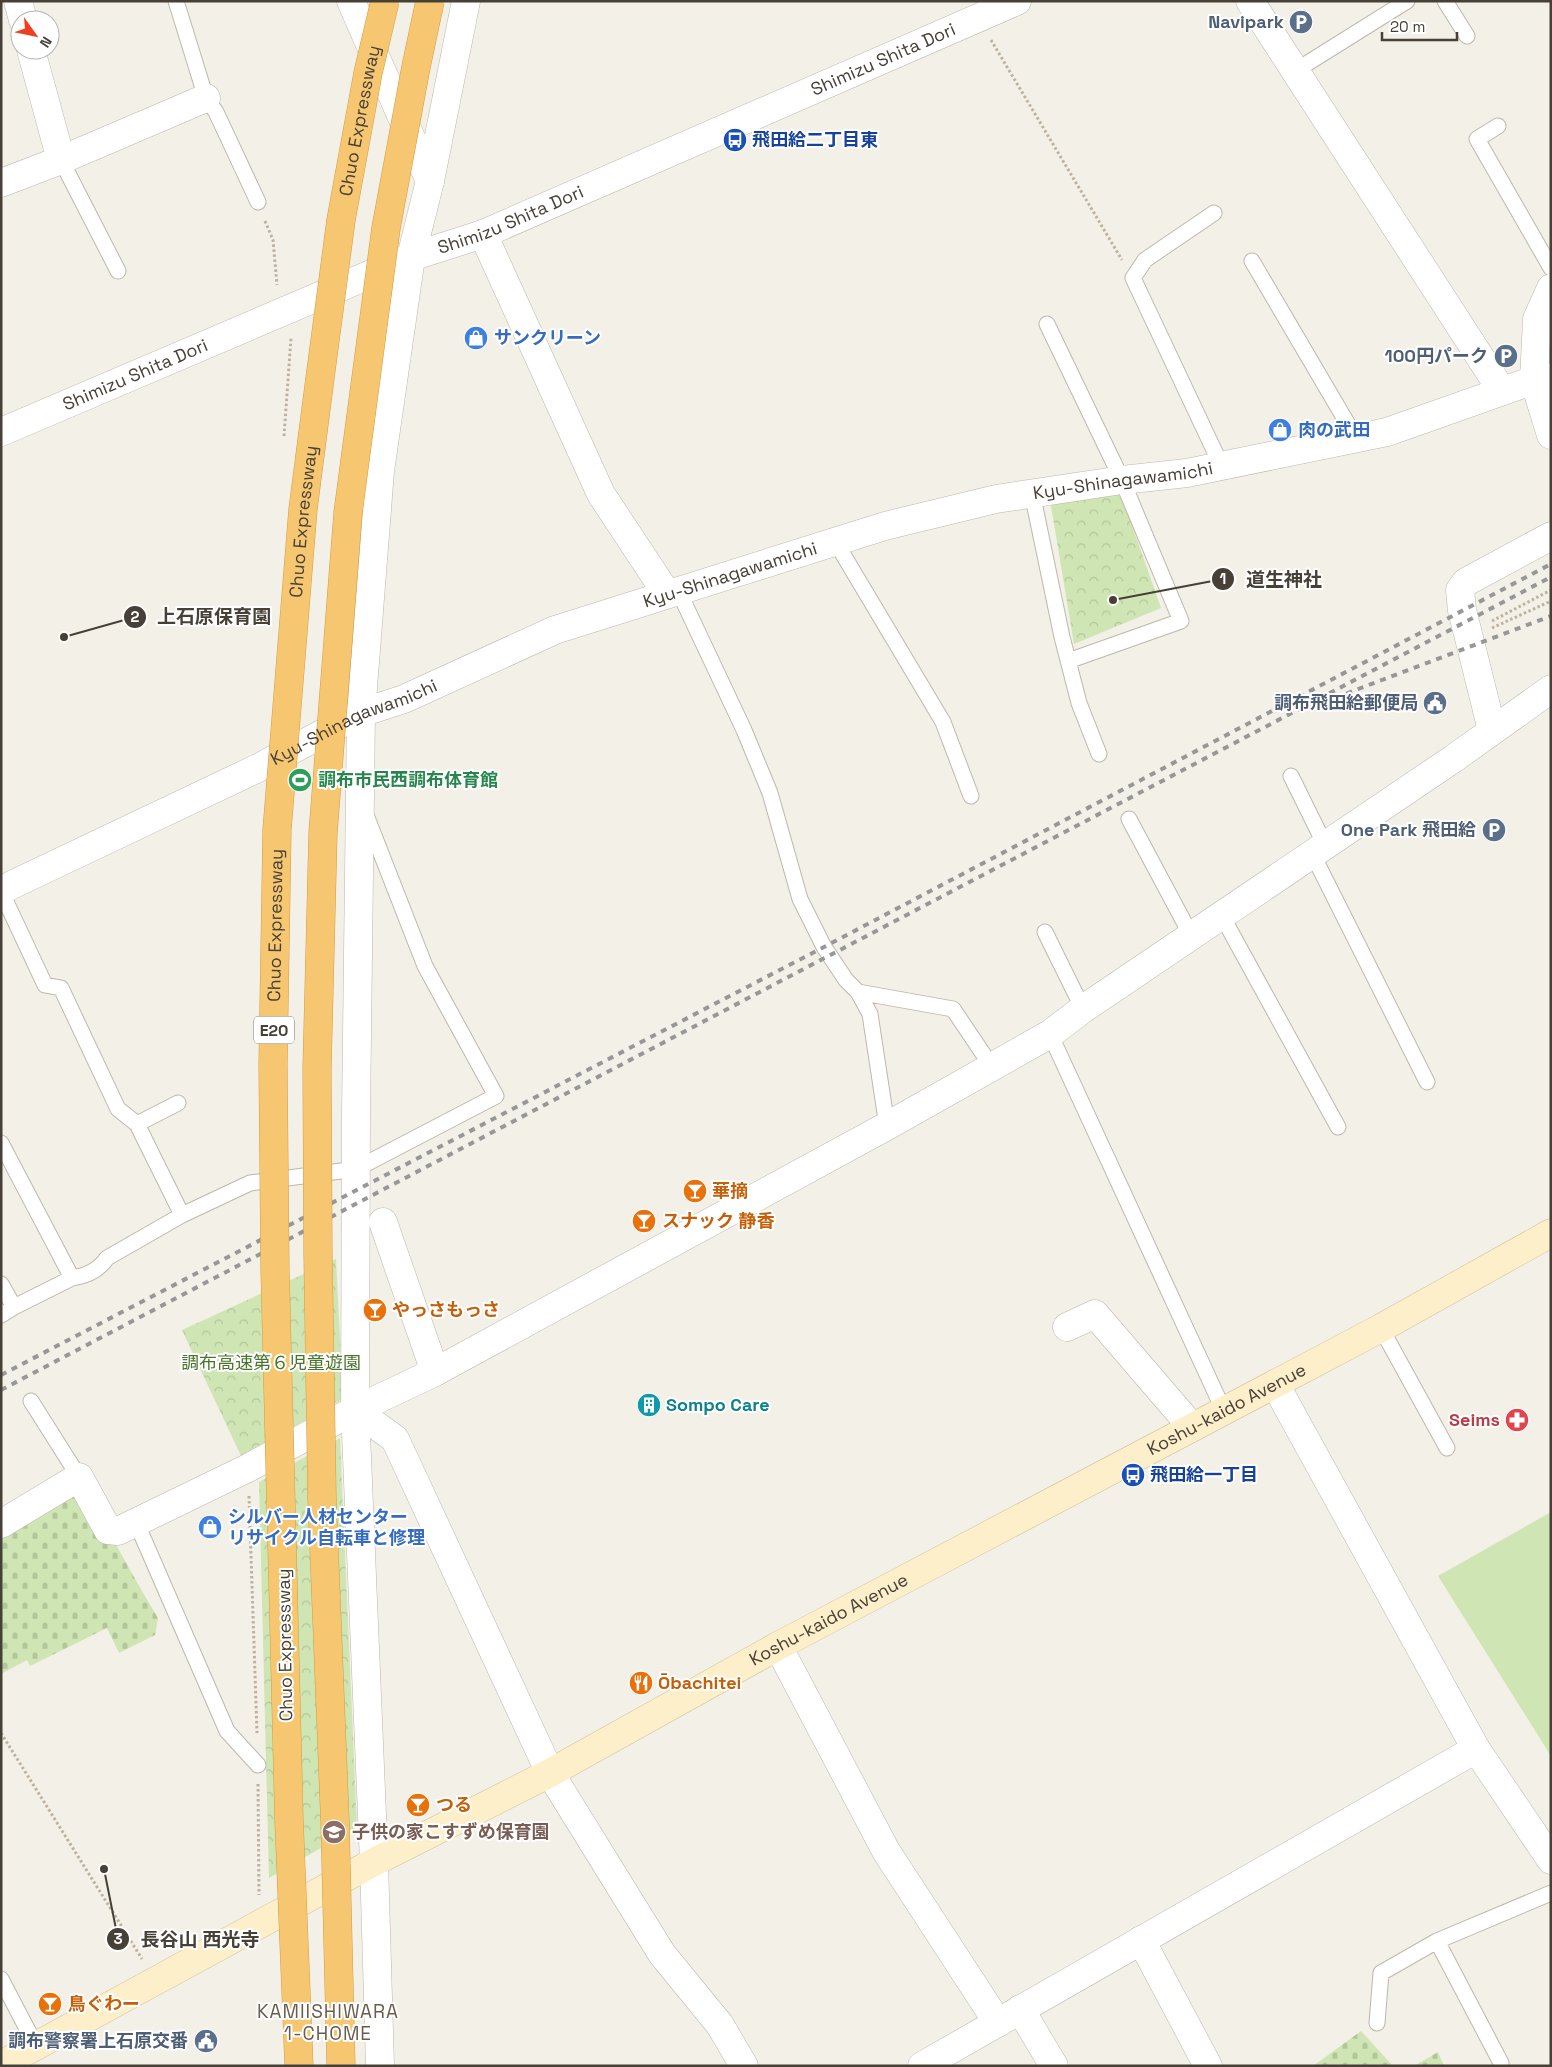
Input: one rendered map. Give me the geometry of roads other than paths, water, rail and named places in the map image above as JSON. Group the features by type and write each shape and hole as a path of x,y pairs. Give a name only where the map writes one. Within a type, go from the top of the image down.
{"highway":[{"name":"Chuo Expressway","path":"299,2066 289,1820 275,1270 273,1065 277,830 303,509 341,220 368,73 384,1"},
{"name":"E20","path":"341,2066 335,1822 322,1498 318,1263 318,1069 324,833 348,512 386,228 430,1"}],"main road":[{"name":"Koshu-kaido Avenue","path":"1,2065 374,1862 550,1773 778,1646 1381,1328 1551,1233"}],"street":[{"path":"351,1 430,181"},
{"path":"380,2066 374,1862 355,1410 361,714 380,471 411,257 430,181 466,1"},
{"name":"Shimizu Shita Dori","path":"1,432 411,257 483,234 1017,1"},
{"path":"1257,4 1295,71 1502,390"},
{"path":"34,60 61,160"},
{"path":"1,183 61,160 206,98"},
{"path":"483,234 602,494 673,593"},
{"path":"1551,288 1537,319 1542,378 1551,435"},
{"name":"Kyu-Shinagawamichi","path":"1,891 258,768 361,714 404,699 555,630 885,526 996,499 1122,480 1188,473 1388,432 1502,390 1542,378"},
{"path":"1492,730 1462,610 1460,590 1466,582 1551,536"},
{"path":"1,1524 79,1477 108,1530 118,1532 138,1524 248,1468 355,1410 435,1372 887,1126 1050,1034 1083,1009 1453,759 1551,689"},
{"path":"382,1222 435,1372"},
{"path":"1067,1327 1095,1314 1192,1427"},
{"path":"1275,1384 1476,1749 1551,1860"},
{"path":"355,1410 395,1439 550,1773 662,1954 720,2025 744,2066"},
{"path":"778,1646 886,1851 1009,2016 1054,2066"},
{"path":"922,2066 1476,1749"},
{"path":"1141,1940 1208,2066"}],"lane":[{"path":"176,1 206,98 216,112 258,202"},
{"path":"1295,71 1407,1"},
{"path":"1445,1 1467,36"},
{"path":"1498,126 1477,139 1551,268"},
{"path":"61,160 118,270"},
{"path":"1214,213 1145,260 1133,278 1222,466"},
{"path":"1252,261 1356,438"},
{"path":"1048,324 1122,480 1181,621 1068,661"},
{"path":"1032,493 1068,661 1079,703 1099,754"},
{"path":"835,541 942,722 971,796"},
{"path":"673,593 744,730 770,794 800,899 826,951 846,980 858,992 870,1014 887,1126"},
{"path":"1290,776 1318,849 1427,1082"},
{"path":"1,1284 8,1311 72,1278 81,1277 101,1267 107,1258 182,1215 250,1183 356,1169 496,1096 425,966 359,798"},
{"path":"1129,819 1192,937"},
{"path":"1,891 45,985 61,988 118,1109 137,1124 182,1215"},
{"path":"1222,916 1338,1127"},
{"path":"1045,932 1083,1009"},
{"path":"858,992 953,1009 992,1067"},
{"path":"1050,1034 1223,1410"},
{"path":"137,1124 178,1103"},
{"path":"1,1143 72,1278"},
{"path":"1381,1328 1447,1448"},
{"path":"31,1401 79,1477"},
{"path":"138,1524 227,1731 258,1765"},
{"path":"1377,2023 1381,1973 1437,1941 1551,1893"},
{"path":"1437,1941 1501,2063"},
{"path":"1,1979 36,2046"}],"railway":[{"path":"1,1375 824,947 1551,564"},
{"path":"1,1390 1551,577"},
{"path":"1324,702 1551,616"}],"place":[{"name":"Navipark","path":"1301,22"},
{"name":"飛田給二丁目東","path":"735,140"},
{"name":"サンクリーン","path":"476,338"},
{"name":"100円パーク","path":"1506,356"},
{"name":"肉の武田","path":"1280,430"},
{"name":"道生神社","path":"1113,600"},
{"name":"上石原保育園","path":"64,637"},
{"name":"調布飛田給郵便局","path":"1435,703"},
{"name":"調布市民西調布体育館","path":"300,780"},
{"name":"One Park 飛田給","path":"1494,830"},
{"name":"華摘","path":"695,1191"},
{"name":"スナック 静香","path":"644,1221"},
{"name":"やっさもっさ","path":"375,1310"},
{"name":"Sompo Care","path":"649,1405"},
{"name":"Seims","path":"1517,1420"},
{"name":"飛田給一丁目","path":"1133,1475"},
{"name":"シルバー人材センター リサイクル自転車と修理","path":"210,1527"},
{"name":"Ōbachitei","path":"641,1683"},
{"name":"つる","path":"418,1805"},
{"name":"子供の家こすずめ保育園","path":"334,1832"},
{"name":"長谷山 西光寺","path":"104,1869"},
{"name":"鳥ぐわー","path":"50,2004"},
{"name":"調布警察署上石原交番","path":"206,2041"}],"district":[{"name":"KAMIISHIWARA 1-CHOME","path":"328,2022"}],"park label":[{"name":"調布高速第６児童遊園","path":"271,1363"}]}
